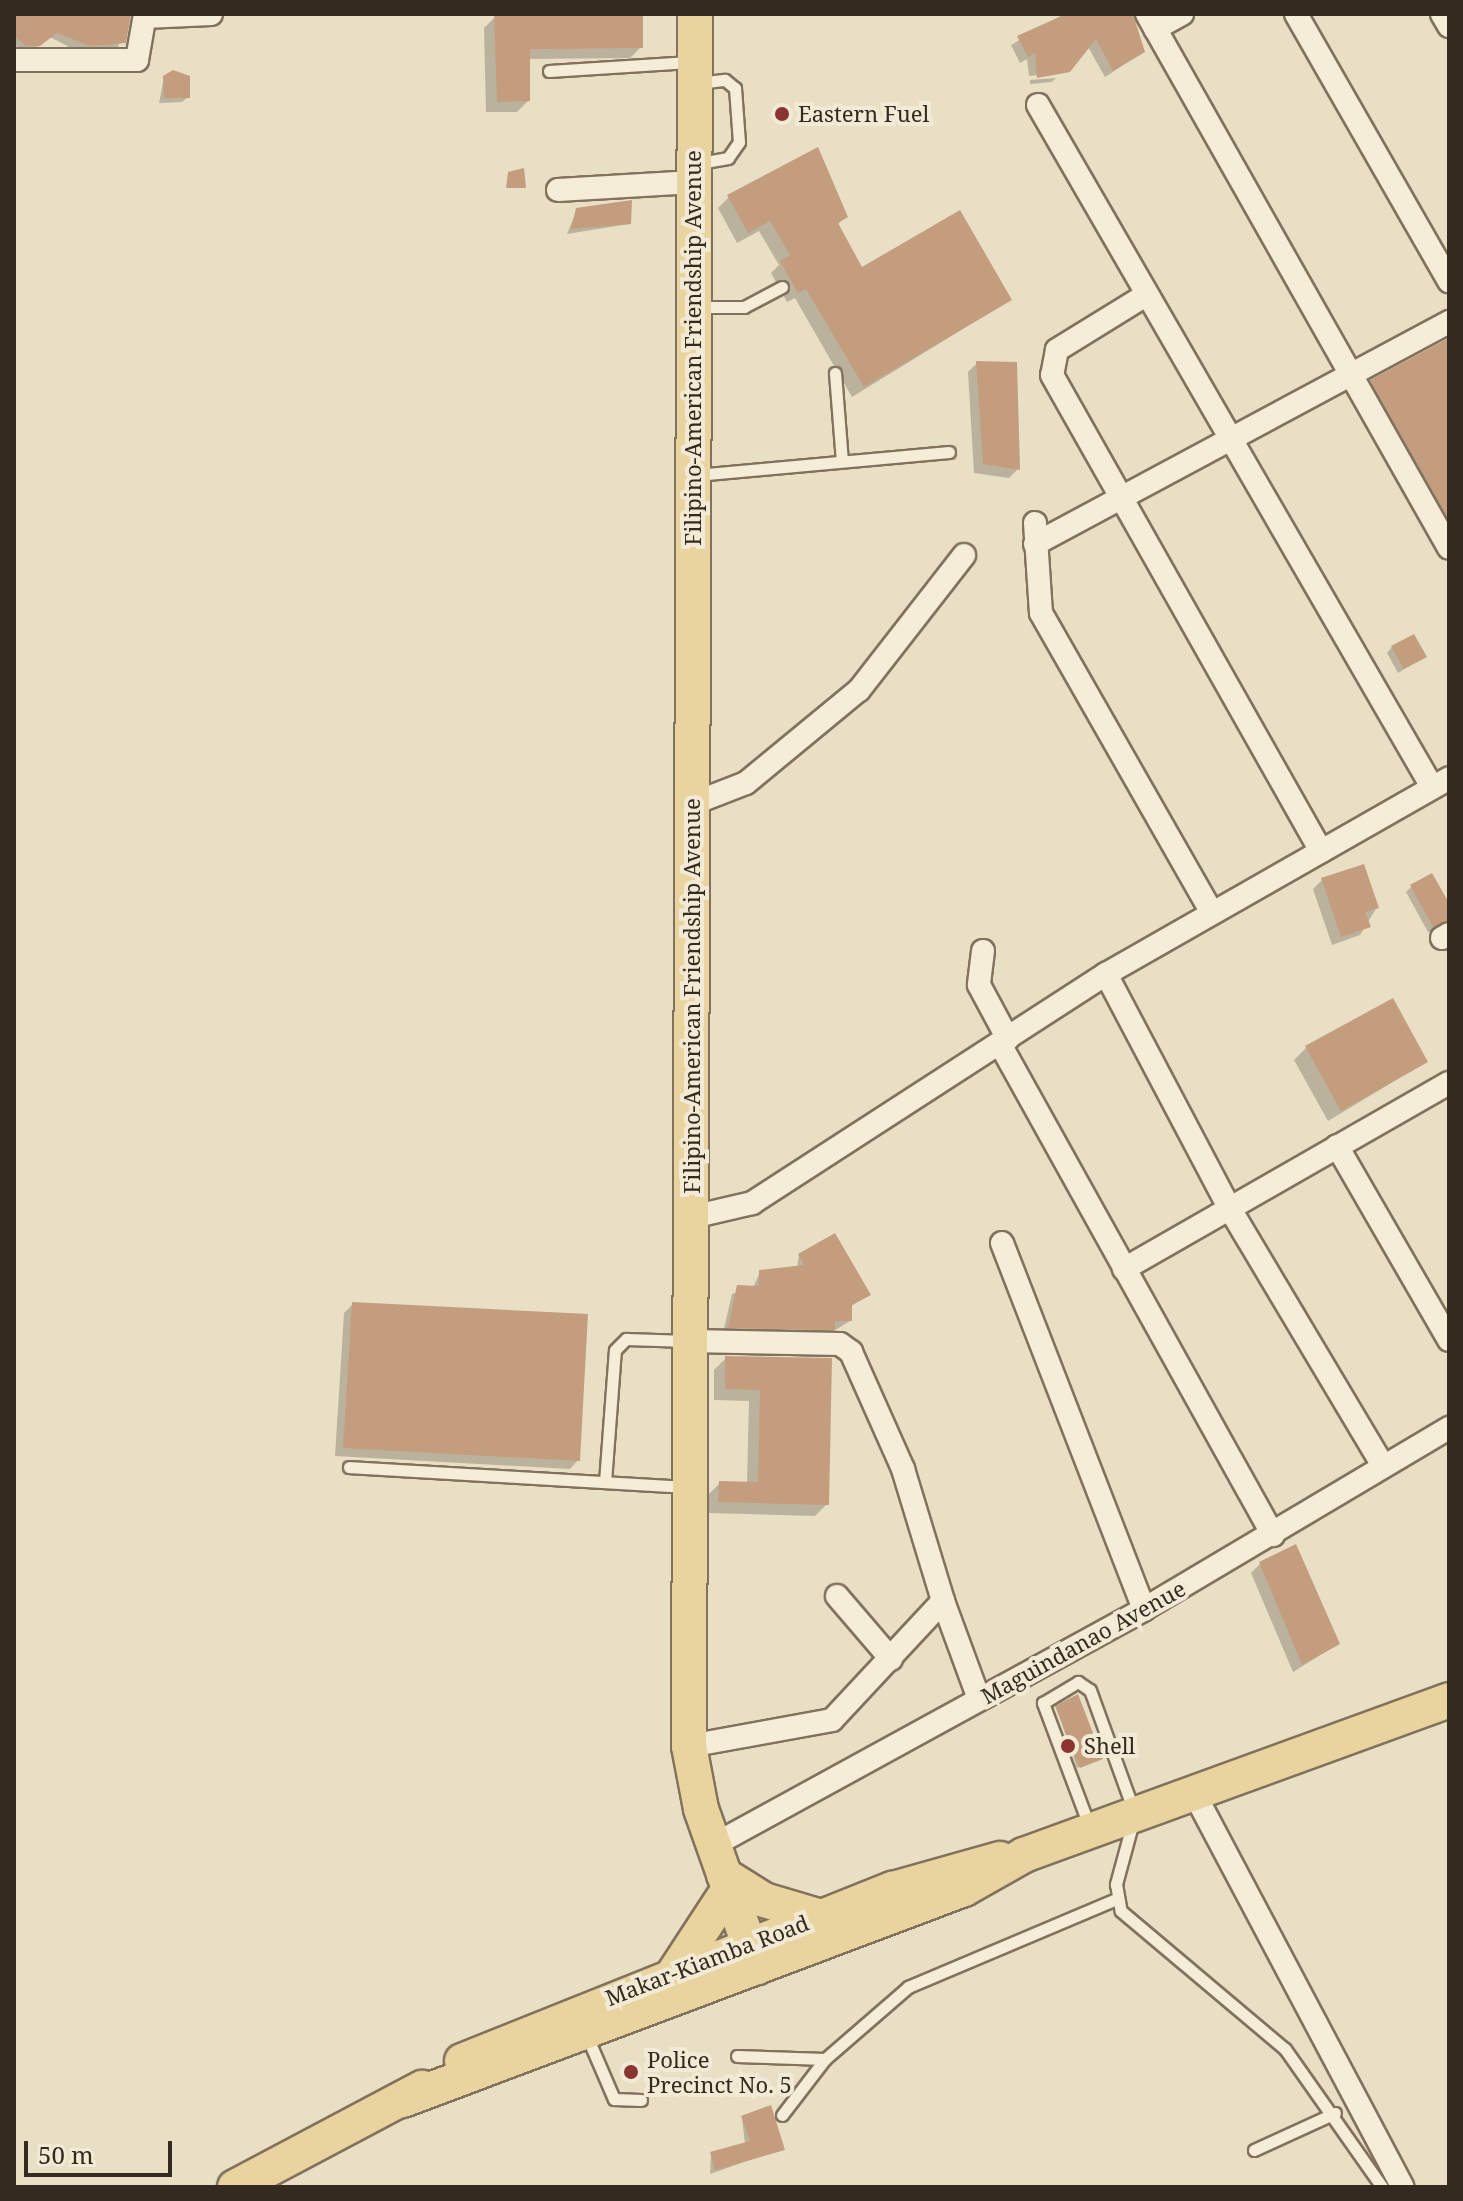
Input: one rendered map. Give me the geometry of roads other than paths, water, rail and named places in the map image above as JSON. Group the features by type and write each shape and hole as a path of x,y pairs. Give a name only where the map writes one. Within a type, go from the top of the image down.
{"main road":[{"name":"Filipino-American Friendship Avenue","path":"695,14 689,1746 722,1870 753,1956"},
{"name":"Makar-Kiamba Road","path":"236,2187 403,2100 468,2057 674,1973 753,1956 964,1889 1024,1855 1449,1700"},
{"name":"Makar-Kiamba Road","path":"403,2100 585,2033 753,1956 821,1917 954,1867 1024,1855"},
{"path":"674,1973 722,1870 764,1900 821,1917"}],"street":[{"path":"14,60 137,60 145,15 211,14"},
{"path":"1182,14 1151,22 1448,544"},
{"path":"1296,14 1449,281"},
{"path":"1442,14 1449,26"},
{"path":"692,1217 752,1203 1106,974 1440,783 1228,435 1038,105"},
{"path":"558,190 694,173"},
{"path":"1146,295 1050,358 1052,375 1117,496 1321,851"},
{"path":"1212,913 1041,613 1035,534 1117,496 1349,370 1449,322"},
{"path":"692,804 746,783 859,690 964,555"},
{"path":"983,951 979,985 1004,1041 1124,1269 1273,1535"},
{"path":"1106,974 1230,1209 1383,1466"},
{"path":"1124,1269 1449,1083"},
{"path":"1337,1146 1449,1340"},
{"path":"1002,1243 1144,1609"},
{"path":"690,1341 832,1343 851,1352 903,1469 943,1601 979,1699"},
{"name":"Maguindanao Avenue","path":"722,1870 979,1699 1273,1535 1449,1428"},
{"path":"837,1596 891,1659"},
{"path":"689,1746 832,1720 943,1601"},
{"path":"1194,1793 1403,2187"}],"lane":[{"path":"549,71 694,73"},
{"path":"694,307 744,307 782,287"},
{"path":"835,373 842,461"},
{"path":"692,476 949,452"},
{"path":"605,1482 615,1350 626,1339 690,1341"},
{"path":"349,1467 690,1487"},
{"path":"1091,1831 1043,1703 1074,1683 1090,1690 1135,1814 1116,1899 1127,1920 1180,1954 1285,2049 1335,2113 1382,2187"},
{"path":"782,2115 825,2059 908,1987 1116,1899"},
{"path":"585,2033 614,2099 641,2100"},
{"path":"737,2056 825,2059"},
{"path":"1254,2150 1335,2113"}],"place":[{"name":"Eastern Fuel","path":"782,114"},
{"name":"Shell","path":"1068,1746"},
{"name":"Police Precinct No. 5","path":"631,2072"}]}
